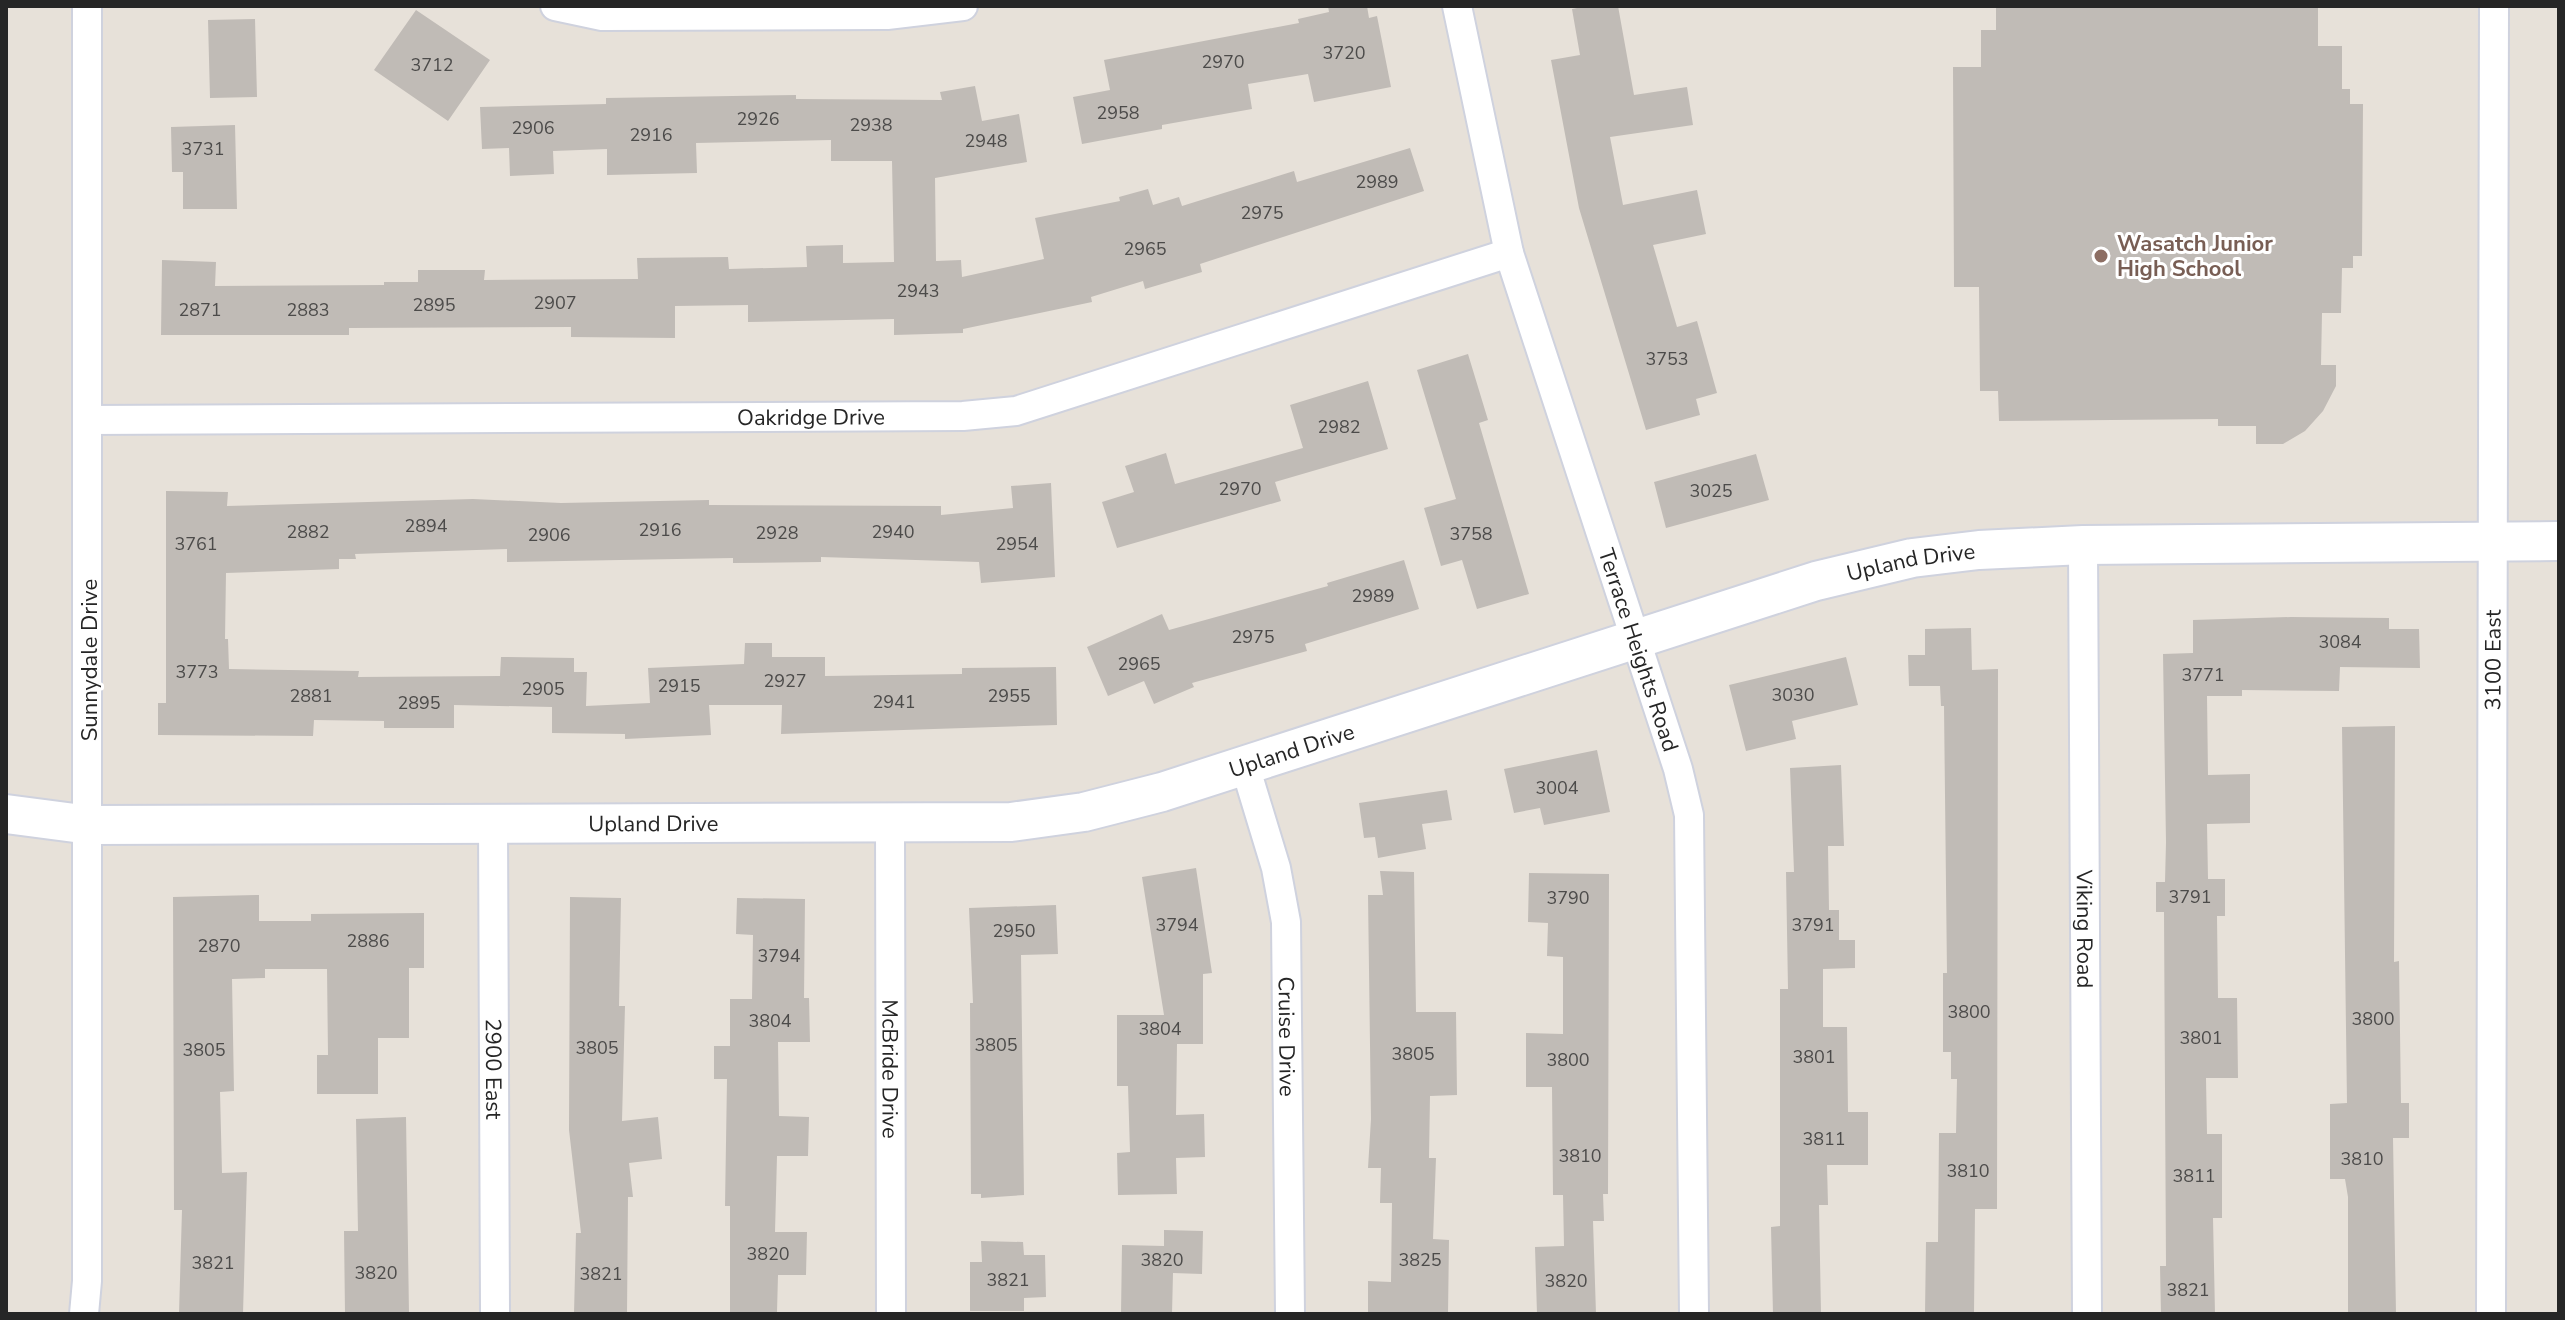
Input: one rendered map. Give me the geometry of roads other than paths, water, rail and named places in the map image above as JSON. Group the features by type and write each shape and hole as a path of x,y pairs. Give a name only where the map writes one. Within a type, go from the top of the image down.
{"street":[{"name":"Sunnydale Drive","path":"84,1314 87,1266 90,825 87,6"},
{"path":"555,6 602,16 887,15 963,6"},
{"name":"Terrace Heights Road","path":"1457,6 1509,253 1678,769 1689,815 1694,1314"},
{"name":"3100 East","path":"2491,1314 2494,6"},
{"name":"Oakridge Drive","path":"87,420 947,417 1016,411 1509,253"},
{"name":"Upland Drive","path":"6,814 90,825 1011,822 1084,812 1245,766 1816,581 1912,558 1979,550 2083,545 2559,541"},
{"name":"Viking Road","path":"2083,545 2087,1314"},
{"name":"Cruise Drive","path":"1245,766 1276,868 1286,922 1290,1314"},
{"name":"2900 East","path":"493,823 495,1314"},
{"name":"McBride Drive","path":"890,823 891,1314"}],"place":[{"name":"Wasatch Junior High School","path":"2101,256"}]}
